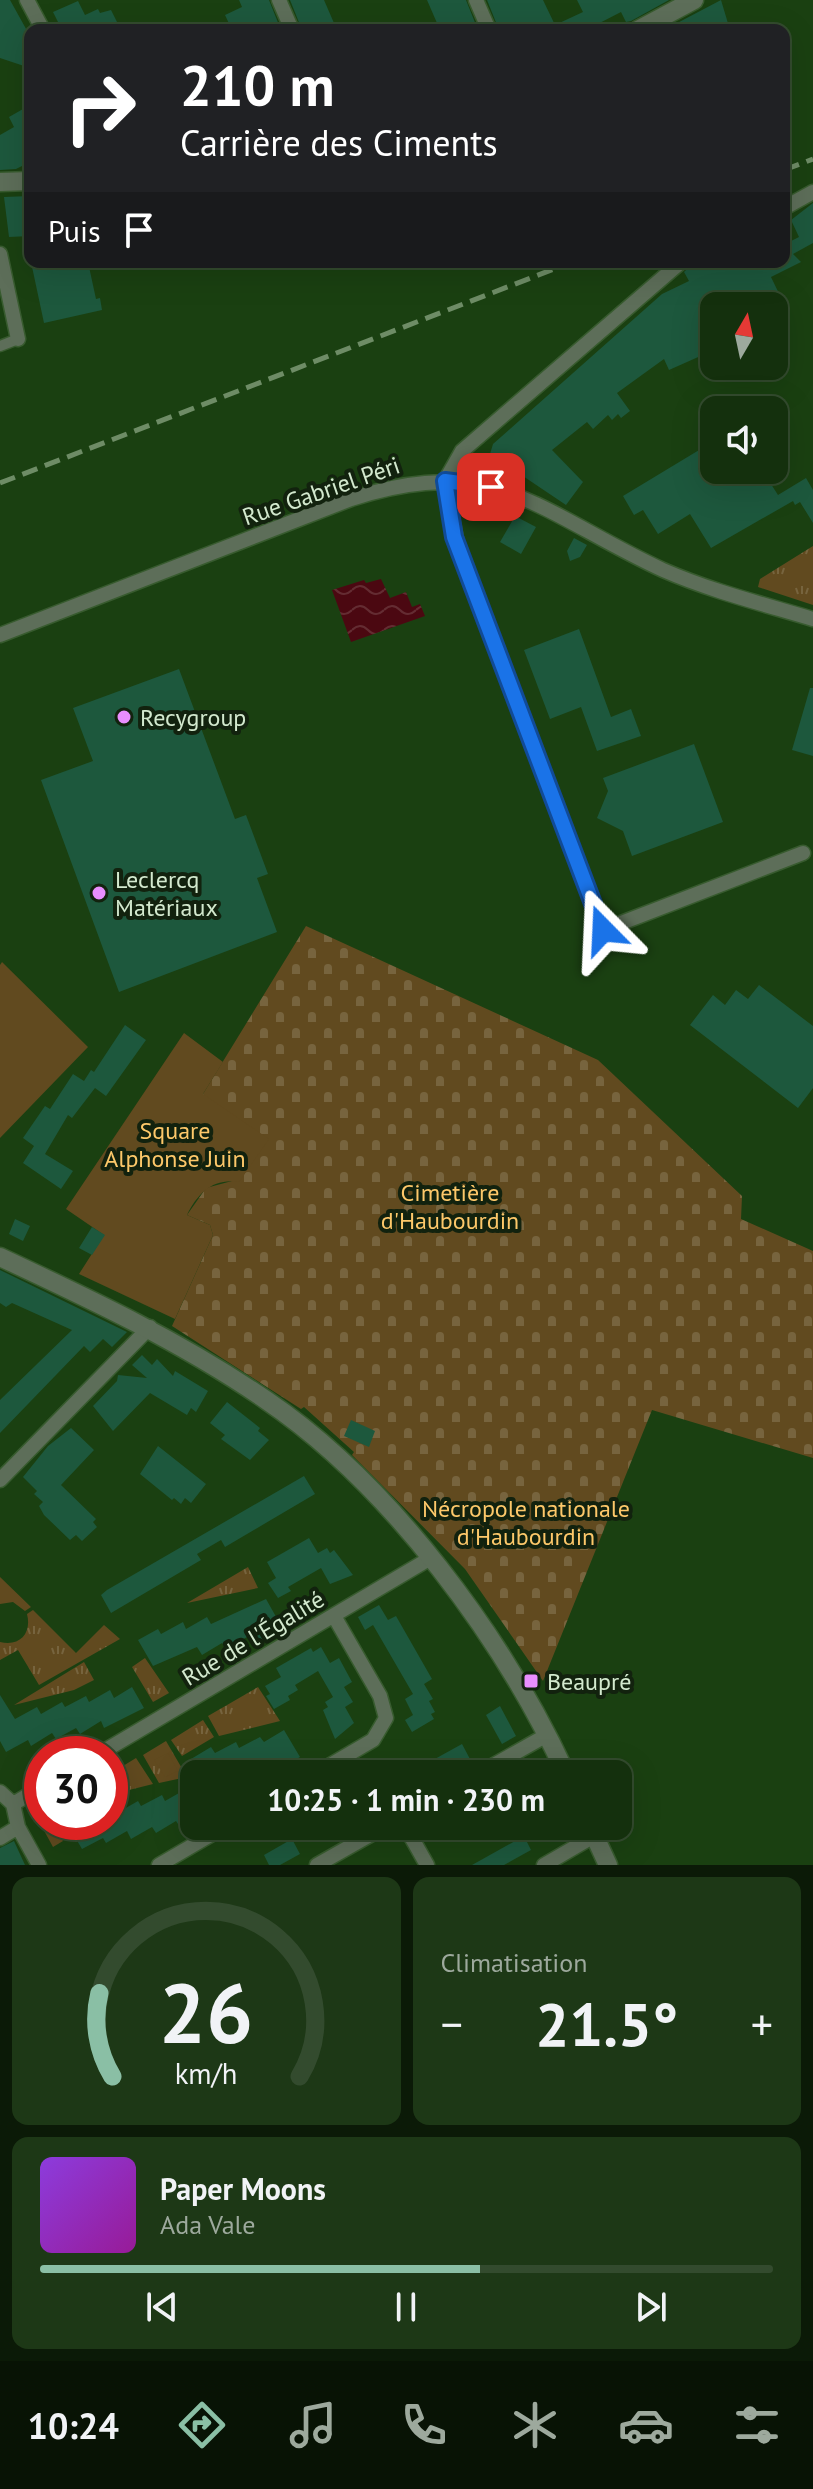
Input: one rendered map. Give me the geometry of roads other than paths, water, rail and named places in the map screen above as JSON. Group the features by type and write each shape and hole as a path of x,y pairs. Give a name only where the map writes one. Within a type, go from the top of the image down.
{"street":[{"path":"27,0 40,24"},
{"path":"279,0 289,24"},
{"path":"476,0 486,24"},
{"path":"654,24 694,0"},
{"path":"0,182 24,181"},
{"path":"790,205 813,192"},
{"path":"0,254 18,339 0,346"},
{"path":"674,268 462,451 445,481 458,549 603,930 803,853"},
{"name":"Rue Gabriel Péri","path":"0,635 351,499 410,483 445,481 479,484 523,497 667,571 813,619"},
{"path":"0,1257 150,1327 267,1400 314,1439 394,1513 507,1667 559,1760"},
{"path":"0,1480 150,1327"},
{"name":"Rue de l'Égalité","path":"128,1737 429,1559"},
{"path":"334,1616 380,1696 386,1718 373,1740 339,1760"},
{"path":"503,1760 547,1735"},
{"path":"0,1792 13,1804 18,1827 39,1865"},
{"path":"13,1804 24,1798"},
{"path":"0,1838 18,1827"},
{"path":"159,1865 202,1840"},
{"path":"317,1865 361,1840"},
{"path":"413,1840 427,1865"},
{"path":"544,1865 579,1840"},
{"path":"596,1840 608,1865"}],"water":[{"path":"381,579 390,598 406,592 412,607 420,604 425,616 351,642 332,590 364,580 366,583"}],"railway":[{"path":"790,168 813,159"},
{"path":"0,483 556,268"}],"place":[{"name":"Recygroup","path":"124,717"},
{"name":"Leclercq Matériaux","path":"99,893"},
{"name":"Beaupré","path":"531,1681"}],"park label":[{"name":"Square Alphonse Juin","path":"175,1144"},
{"name":"Cimetière d'Haubourdin","path":"450,1206"},
{"name":"Nécropole nationale d'Haubourdin","path":"526,1522"}]}
